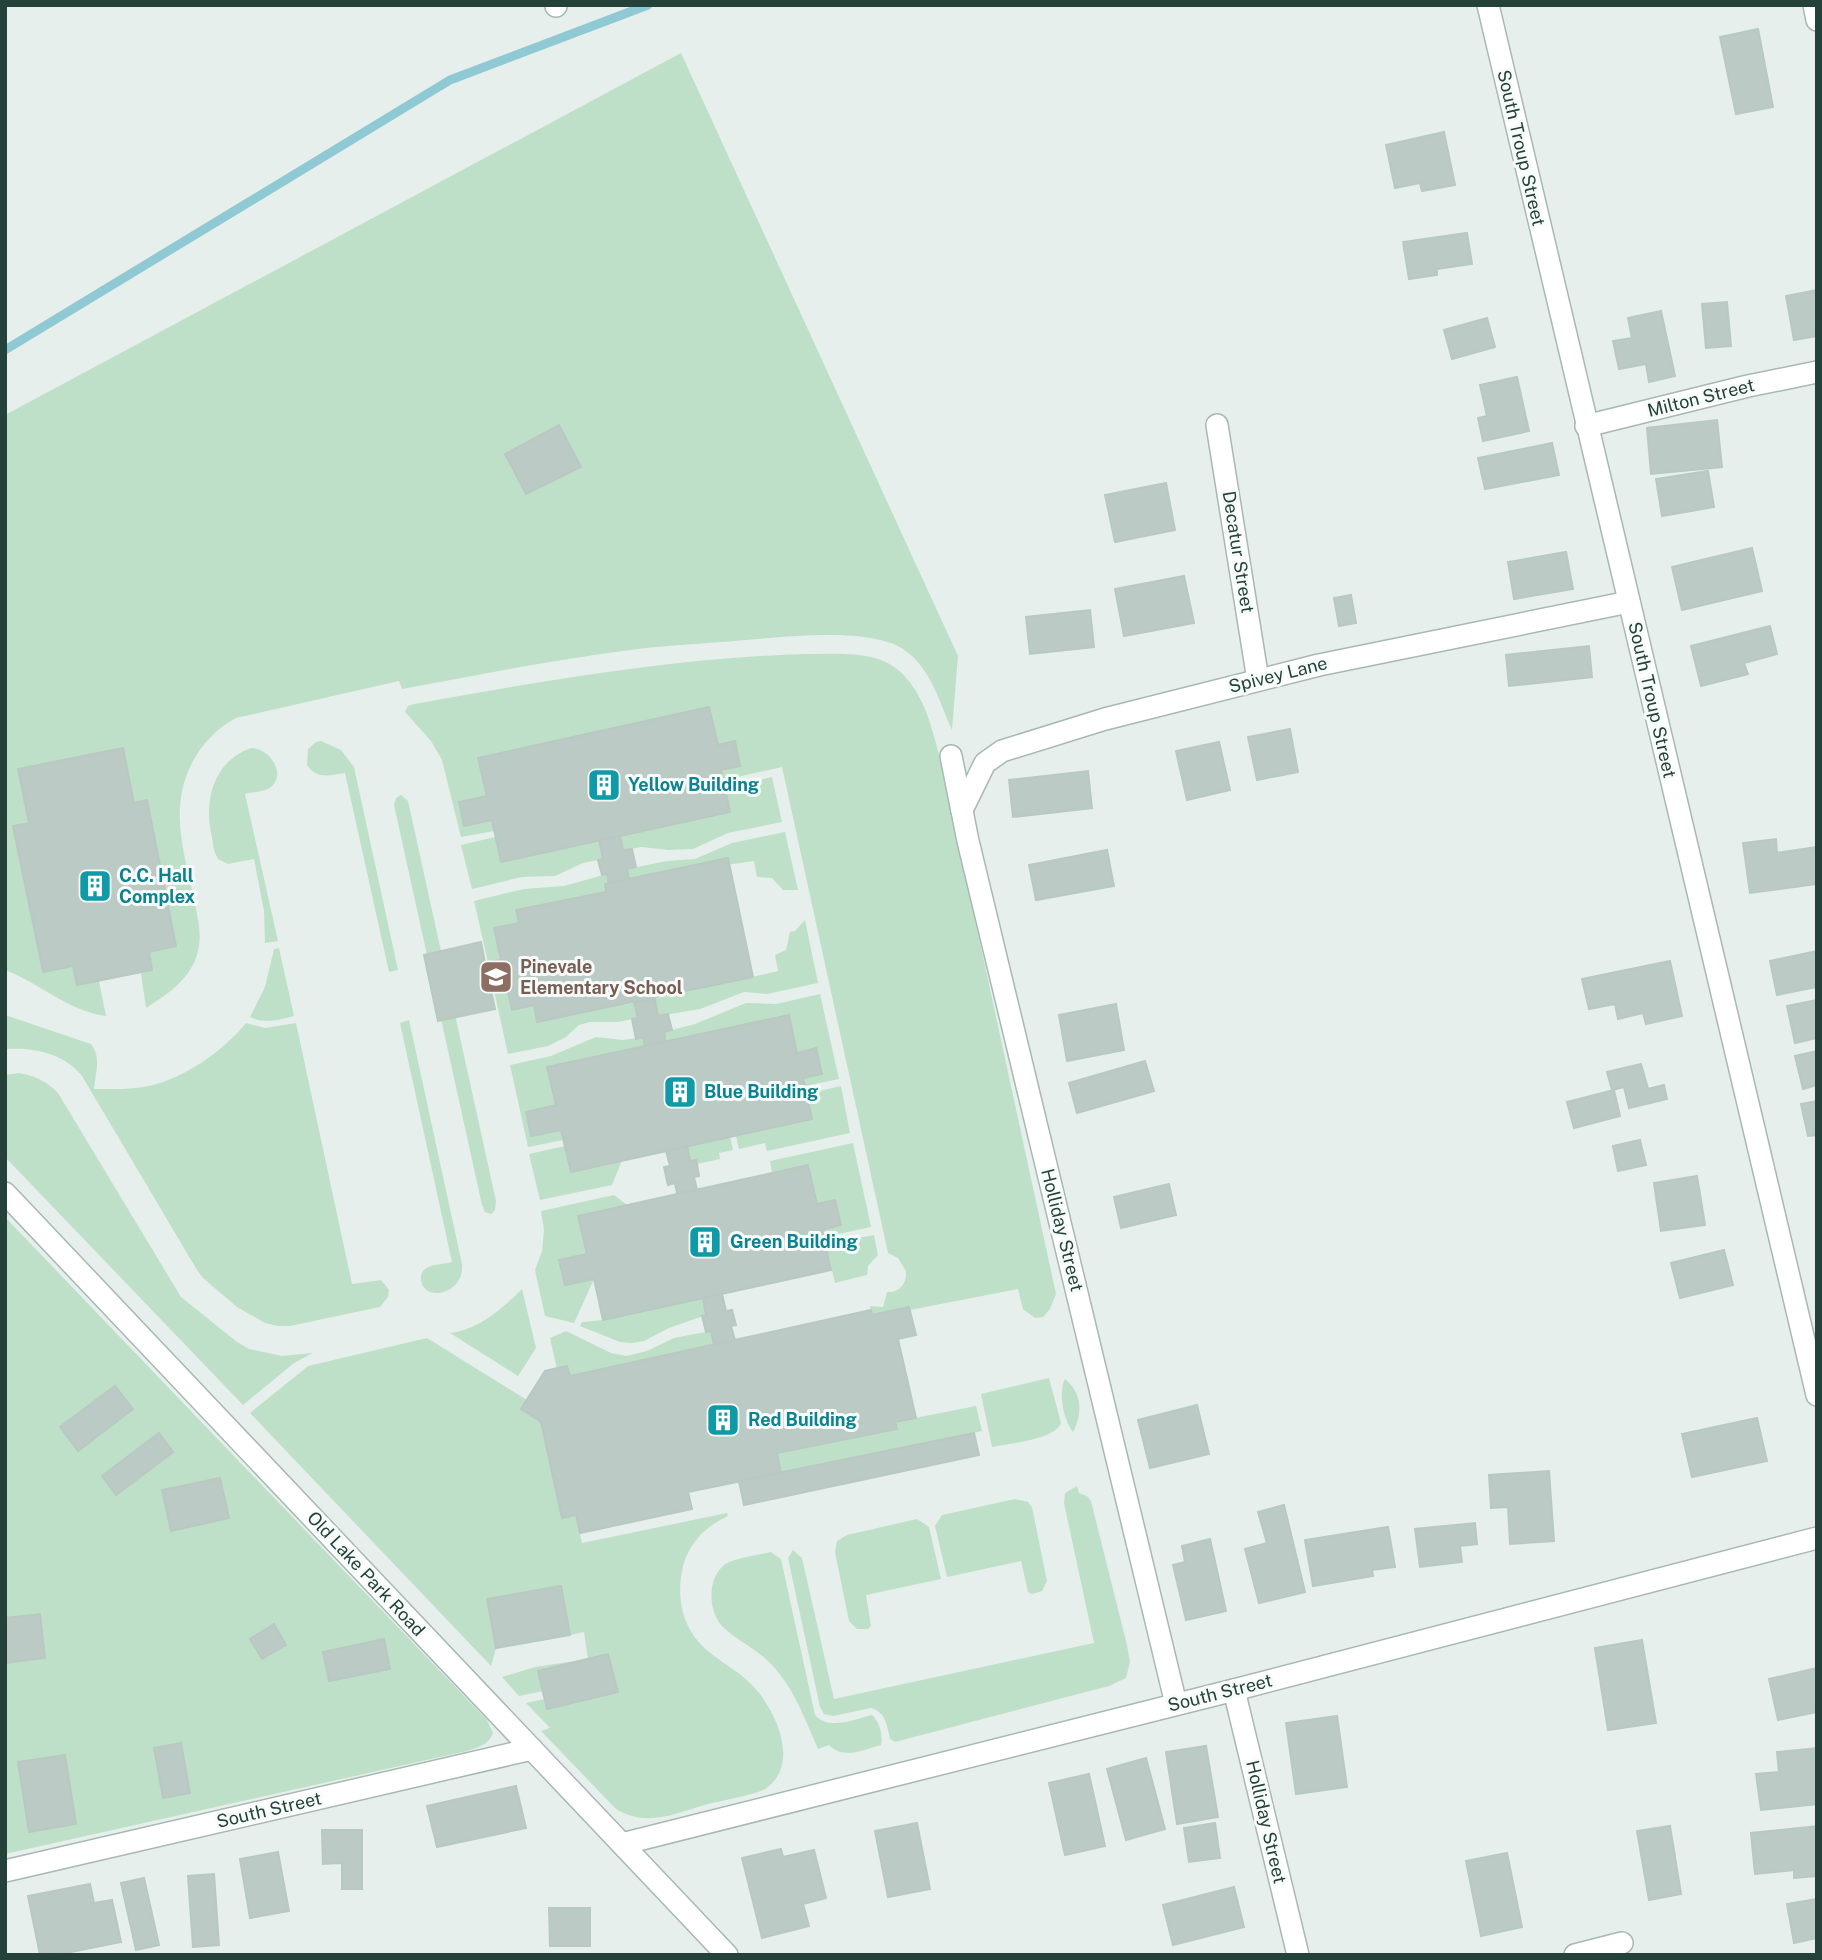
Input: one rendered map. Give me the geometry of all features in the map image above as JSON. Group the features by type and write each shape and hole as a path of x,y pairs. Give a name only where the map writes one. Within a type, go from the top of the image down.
{"street":[{"name":"South Troup Street","path":"1488,5 1817,1395"},
{"path":"1814,5 1817,20"},
{"name":"Milton Street","path":"1586,426 1817,372"},
{"name":"Decatur Street","path":"1217,425 1258,680"},
{"name":"Spivey Lane","path":"962,810 985,763 1002,751 1105,719 1258,680 1483,630 1629,602"},
{"name":"Holliday Street","path":"951,756 1176,1704"},
{"name":"Old Lake Park Road","path":"5,1193 727,1955"},
{"name":"South Street","path":"622,1844 1234,1690 1817,1538"},
{"name":"Holliday Street","path":"1234,1690 1298,1955"},
{"name":"South Street","path":"5,1871 532,1749"},
{"path":"1575,1955 1622,1943"}],"green space":[{"path":"681,53 958,656 952,730 927,675 903,649 869,638 826,635 638,649 402,689 399,681 236,718 216,732 200,749 185,781 181,798 183,850 200,939 195,961 185,977 171,991 146,1008 141,973 152,970 149,952 176,946 147,801 134,803 123,748 18,769 29,823 13,827 42,971 73,966 77,985 99,981 106,1016 78,1008 5,970 5,415"},
{"path":"805,654 858,655 891,665 914,688 929,718 942,767 1056,1294 1050,1309 1043,1317 1035,1318 1023,1309 1018,1289 872,1315 870,1306 883,1307 887,1292 896,1291 904,1283 906,1271 898,1258 888,1253 782,767 723,780 721,770 740,765 735,742 718,745 709,707 478,758 487,796 459,802 464,826 492,820 494,831 461,837 442,760 431,741 405,712 408,706 414,704 608,672 706,660"},
{"path":"321,741 341,750 354,767 398,970 389,972 345,773 319,775 307,765 308,749"},
{"path":"251,748 259,749 271,758 277,771 274,784 268,789 245,794 278,941 265,943 264,911 254,859 228,864 218,859 209,820 211,794 221,771 239,754"},
{"path":"772,777 782,822 728,833 693,849 642,847 623,850 620,836 730,812 725,787"},
{"path":"401,795 408,801 496,1201 495,1210 491,1214 485,1212 482,1205 394,805 396,798"},
{"path":"785,832 798,890 783,890 772,878 757,877 754,861 629,879 627,869 695,859 732,843"},
{"path":"495,837 501,861 599,840 603,859 583,863 555,876 522,877 472,889 461,845"},
{"path":"607,874 609,883 605,885 606,892 516,910 519,923 494,928 501,960 488,962 474,901 524,889 564,886"},
{"path":"805,920 818,983 767,994 744,992 700,1009 658,1016 655,999 778,971 775,955 786,950 790,932 795,931"},
{"path":"279,948 294,1016 272,1021 255,1019 250,1017 265,987 274,949"},
{"path":"506,983 512,1010 534,1005 538,1022 634,1003 638,1018 579,1025 566,1037 548,1046 508,1054 493,986"},
{"path":"820,994 839,1079 805,1086 803,1078 821,1074 816,1049 797,1053 789,1015 666,1043 664,1032 695,1024 746,1003 776,1004"},
{"path":"5,1015 91,1044 97,1060 94,1089 142,1087 176,1077 215,1053 246,1023 265,1028 296,1023 352,1284 381,1280 389,1290 388,1297 380,1307 290,1326 265,1323 237,1307 197,1270 82,1076 66,1062 47,1053 5,1049"},
{"path":"409,1020 462,1264 457,1283 451,1289 435,1293 423,1287 422,1272 434,1265 452,1262 400,1023"},
{"path":"596,1037 623,1040 643,1037 645,1047 547,1067 556,1105 526,1112 531,1136 561,1130 563,1140 528,1147 510,1065 551,1056"},
{"path":"19,1073 40,1080 58,1093 181,1297 249,1349 282,1356 313,1353 294,1363 243,1405 5,1157 5,1075"},
{"path":"841,1086 850,1133 767,1151 765,1143 739,1149 736,1136 812,1119 807,1094"},
{"path":"730,1137 733,1150 719,1153 720,1159 697,1164 690,1161 687,1146"},
{"path":"853,1143 871,1227 824,1237 822,1230 841,1225 835,1200 817,1204 808,1165 772,1173 770,1161"},
{"path":"565,1146 571,1172 622,1160 612,1185 540,1200 529,1154"},
{"path":"614,1195 627,1205 579,1216 587,1254 559,1260 565,1285 594,1279 574,1323 545,1316 535,1270 542,1251 544,1230 541,1211"},
{"path":"5,1217 487,1720 493,1733 489,1740 467,1751 5,1854"},
{"path":"874,1235 878,1255 868,1266 867,1275 835,1283 826,1244"},
{"path":"522,1289 536,1348 518,1376 450,1333 480,1323"},
{"path":"703,1298 706,1315 669,1328 644,1341 620,1342 580,1326 582,1322 603,1320"},
{"path":"566,1331 611,1353 626,1356 647,1351 674,1338 711,1331 714,1345 570,1376 567,1366 557,1369 550,1338"},
{"path":"427,1338 527,1400 541,1422 576,1515 582,1543 727,1513 728,1516 704,1531 692,1545 684,1562 681,1603 688,1626 698,1641 752,1685 761,1695 776,1722 781,1737 782,1766 776,1779 765,1789 662,1817 639,1818 616,1809 541,1731 550,1728 526,1703 545,1699 548,1709 617,1692 608,1655 538,1671 543,1691 519,1696 502,1677 535,1667 588,1659 584,1632 570,1635 561,1586 487,1599 496,1648 491,1666 250,1413 308,1366"},
{"path":"1049,1378 1061,1423 1057,1429 1041,1437 992,1447 981,1394"},
{"path":"1065,1379 1078,1397 1078,1418 1073,1432 1063,1406 1062,1391"},
{"path":"976,1406 982,1431 781,1473 777,1453 897,1428 895,1422"},
{"path":"1077,1486 1079,1493 1091,1501 1127,1645 1130,1662 1126,1678 1109,1686 895,1742 890,1739 885,1720 871,1708 833,1716 824,1714 820,1707 788,1558 793,1550 802,1558 834,1699 1094,1643 1064,1503 1065,1493"},
{"path":"1015,1499 1028,1502 1032,1507 1047,1581 1042,1591 1032,1594 1028,1592 1021,1561 947,1577 935,1526 942,1515"},
{"path":"917,1519 929,1527 941,1579 866,1595 871,1626 868,1629 857,1629 849,1621 835,1552 837,1541 847,1535"},
{"path":"771,1552 781,1559 815,1715 820,1720 834,1723 872,1715 880,1729 881,1745 847,1753 835,1750 829,1745 818,1749 798,1704 779,1673 766,1659 718,1621 714,1613 712,1594 716,1575 721,1567 734,1560"}],"building":[{"path":"1758,29 1773,107 1736,114 1720,37"},
{"path":"1444,132 1455,185 1422,191 1420,183 1395,188 1386,145"},
{"path":"1467,233 1472,264 1437,269 1437,275 1409,279 1403,242"},
{"path":"1817,290 1817,336 1794,340 1786,296"},
{"path":"1727,302 1731,346 1706,348 1702,304"},
{"path":"1661,311 1675,376 1649,382 1646,364 1619,369 1613,341 1632,338 1628,318"},
{"path":"1487,318 1495,347 1452,359 1444,330"},
{"path":"1517,377 1529,431 1483,441 1478,418 1487,416 1480,385"},
{"path":"1717,420 1722,467 1651,474 1647,428"},
{"path":"559,425 581,467 526,494 505,454"},
{"path":"1552,443 1559,475 1485,489 1478,458"},
{"path":"1708,471 1714,507 1662,516 1656,479"},
{"path":"1166,483 1175,530 1115,542 1105,495"},
{"path":"1752,548 1762,591 1682,610 1672,567"},
{"path":"1566,552 1573,589 1514,599 1508,562"},
{"path":"1184,576 1194,623 1124,636 1115,589"},
{"path":"1351,595 1356,623 1339,626 1334,598"},
{"path":"1090,610 1094,647 1030,654 1026,617"},
{"path":"1770,626 1777,654 1744,663 1748,674 1701,686 1691,646"},
{"path":"1589,646 1592,677 1509,686 1506,655"},
{"name":"Yellow Building","path":"709,707 718,745 735,741 740,766 721,770 730,812 501,862 492,820 464,826 459,802 487,796 478,758"},
{"path":"1290,729 1298,772 1257,780 1248,737"},
{"path":"1219,742 1230,790 1187,800 1176,751"},
{"name":"C.C. Hall Complex","path":"123,748 134,803 147,800 176,946 149,952 152,970 77,985 73,966 43,972 13,826 29,823 18,769"},
{"path":"1088,771 1092,808 1013,817 1009,780"},
{"path":"620,836 623,850 632,849 636,867 627,869 629,879 609,883 607,874 602,875 598,860 603,859 599,840"},
{"path":"1776,839 1777,853 1817,847 1817,884 1750,893 1743,843"},
{"path":"1107,850 1114,886 1036,900 1029,865"},
{"path":"728,858 753,977 537,1022 534,1005 512,1010 494,928 519,923 516,910 606,892 605,884 609,883"},
{"path":"481,942 485,963 501,960 506,983 490,986 495,1009 438,1021 424,955"},
{"path":"1817,951 1817,987 1777,995 1770,961"},
{"path":"1670,961 1682,1016 1646,1024 1643,1013 1618,1019 1615,1004 1589,1009 1582,979"},
{"path":"655,999 658,1016 668,1014 672,1030 664,1032 666,1043 645,1047 643,1037 636,1039 632,1019 638,1018 634,1003"},
{"path":"1817,1000 1817,1038 1795,1043 1787,1006"},
{"path":"1116,1004 1124,1050 1067,1061 1059,1015"},
{"name":"Blue Building","path":"789,1015 797,1053 816,1048 822,1074 803,1078 812,1119 571,1172 561,1130 531,1136 526,1112 556,1105 547,1067"},
{"path":"1817,1051 1817,1085 1803,1089 1795,1056"},
{"path":"1145,1061 1154,1091 1077,1113 1069,1083"},
{"path":"1641,1064 1648,1089 1664,1085 1667,1099 1629,1108 1624,1087 1612,1090 1607,1072"},
{"path":"1614,1090 1620,1116 1574,1128 1567,1102"},
{"path":"1817,1101 1817,1135 1808,1136 1801,1104"},
{"path":"1640,1140 1646,1165 1618,1171 1613,1146"},
{"path":"687,1146 690,1161 696,1160 697,1164 699,1176 694,1177 697,1190 677,1193 675,1183 668,1185 664,1167 670,1166 666,1151"},
{"name":"Green Building","path":"808,1165 817,1204 835,1200 841,1225 822,1230 831,1270 603,1320 594,1279 565,1285 559,1260 587,1254 578,1216"},
{"path":"1697,1176 1705,1225 1661,1231 1654,1183"},
{"path":"1169,1184 1176,1215 1121,1228 1114,1197"},
{"path":"1724,1250 1733,1285 1680,1298 1671,1263"},
{"path":"722,1294 726,1311 732,1310 736,1325 731,1326 735,1340 714,1345 711,1331 706,1332 702,1316 706,1315 703,1298"},
{"name":"Red Building","path":"909,1307 916,1335 898,1339 916,1418 895,1422 897,1429 777,1453 781,1473 688,1492 692,1509 580,1533 576,1515 562,1518 541,1422 521,1409 545,1371 567,1366 570,1376 871,1310 872,1315"},
{"path":"115,1386 133,1409 78,1451 60,1427"},
{"path":"1197,1405 1209,1454 1150,1468 1138,1420"},
{"path":"1757,1418 1767,1461 1692,1477 1682,1434"},
{"path":"159,1433 173,1452 116,1495 102,1476"},
{"path":"974,1433 979,1455 744,1505 739,1481"},
{"path":"1549,1471 1554,1541 1510,1544 1508,1507 1491,1508 1489,1475"},
{"path":"220,1478 229,1518 171,1531 162,1490"},
{"path":"1284,1505 1305,1592 1259,1603 1245,1549 1267,1543 1258,1512"},
{"path":"1475,1523 1477,1544 1460,1546 1462,1562 1420,1567 1415,1529"},
{"path":"1388,1527 1395,1567 1372,1570 1373,1576 1313,1586 1305,1540"},
{"path":"1210,1539 1226,1611 1186,1620 1173,1565 1185,1562 1182,1546"},
{"path":"561,1586 570,1635 496,1648 487,1599"},
{"path":"40,1614 45,1658 5,1663 5,1618"},
{"path":"274,1624 286,1645 262,1659 250,1639"},
{"path":"384,1639 390,1669 329,1681 323,1652"},
{"path":"1642,1640 1656,1723 1608,1730 1595,1648"},
{"path":"608,1654 618,1692 547,1709 538,1671"},
{"path":"1817,1668 1817,1712 1778,1720 1769,1679"},
{"path":"1337,1716 1347,1787 1296,1794 1286,1723"},
{"path":"181,1743 190,1793 163,1798 154,1748"},
{"path":"1206,1746 1218,1817 1177,1824 1166,1752"},
{"path":"1817,1748 1817,1804 1761,1810 1756,1774 1779,1772 1777,1752"},
{"path":"65,1755 76,1824 29,1832 18,1762"},
{"path":"1146,1758 1165,1829 1126,1840 1107,1769"},
{"path":"1089,1774 1105,1846 1065,1855 1049,1783"},
{"path":"516,1786 526,1828 437,1847 427,1806"},
{"path":"917,1823 930,1889 888,1897 875,1831"},
{"path":"1215,1823 1220,1858 1189,1862 1184,1828"},
{"path":"1670,1826 1681,1894 1649,1900 1637,1831"},
{"path":"1817,1826 1817,1876 1794,1878 1794,1870 1755,1874 1751,1833"},
{"path":"322,1830 362,1830 362,1889 342,1889 342,1863 323,1864"},
{"path":"781,1849 783,1857 814,1850 826,1898 803,1904 809,1926 762,1938 742,1858"},
{"path":"278,1852 289,1911 250,1918 240,1859"},
{"path":"1507,1853 1522,1927 1481,1936 1466,1861"},
{"path":"214,1874 219,1945 193,1947 188,1876"},
{"path":"144,1878 159,1945 136,1950 121,1883"},
{"path":"90,1884 94,1903 112,1900 121,1942 56,1955 40,1955 28,1896"},
{"path":"1234,1887 1244,1927 1173,1945 1163,1905"},
{"path":"1817,1899 1817,1938 1794,1943 1787,1904"},
{"path":"549,1908 590,1908 590,1946 550,1946"}],"waterway":[{"path":"5,350 450,80 648,5"}],"place":[{"name":"Yellow Building","path":"604,785"},
{"name":"C.C. Hall Complex","path":"95,886"},
{"name":"Pinevale Elementary School","path":"496,977"},
{"name":"Blue Building","path":"680,1092"},
{"name":"Green Building","path":"705,1242"},
{"name":"Red Building","path":"723,1420"}]}
